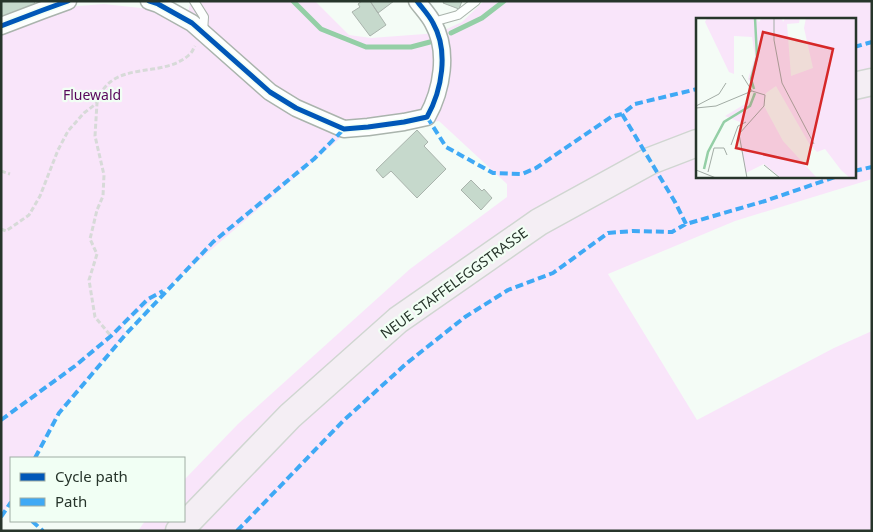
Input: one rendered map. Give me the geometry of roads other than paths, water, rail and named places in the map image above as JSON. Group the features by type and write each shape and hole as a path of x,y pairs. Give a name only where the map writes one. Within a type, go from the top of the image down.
{"main road":[{"path":"856,86 872,82"},
{"name":"NEUE STAFFELEGGSTRASSE","path":"178,531 290,416 398,320 539,222 650,161 696,143"}],"street":[{"path":"1,26 68,1"},
{"path":"149,1 192,23 270,92 296,108 344,129 368,128 427,117 432,106 442,67 442,51 438,33 433,22 417,1"}],"lane":[{"path":"194,1 204,17 203,32"},
{"path":"433,22 458,15 476,1"}],"waterway":[{"path":"293,1 321,29 366,47 411,47 430,42"},
{"path":"451,33 482,18 504,1"}],"park label":[{"name":"Fluewald","path":"92,95"}]}
